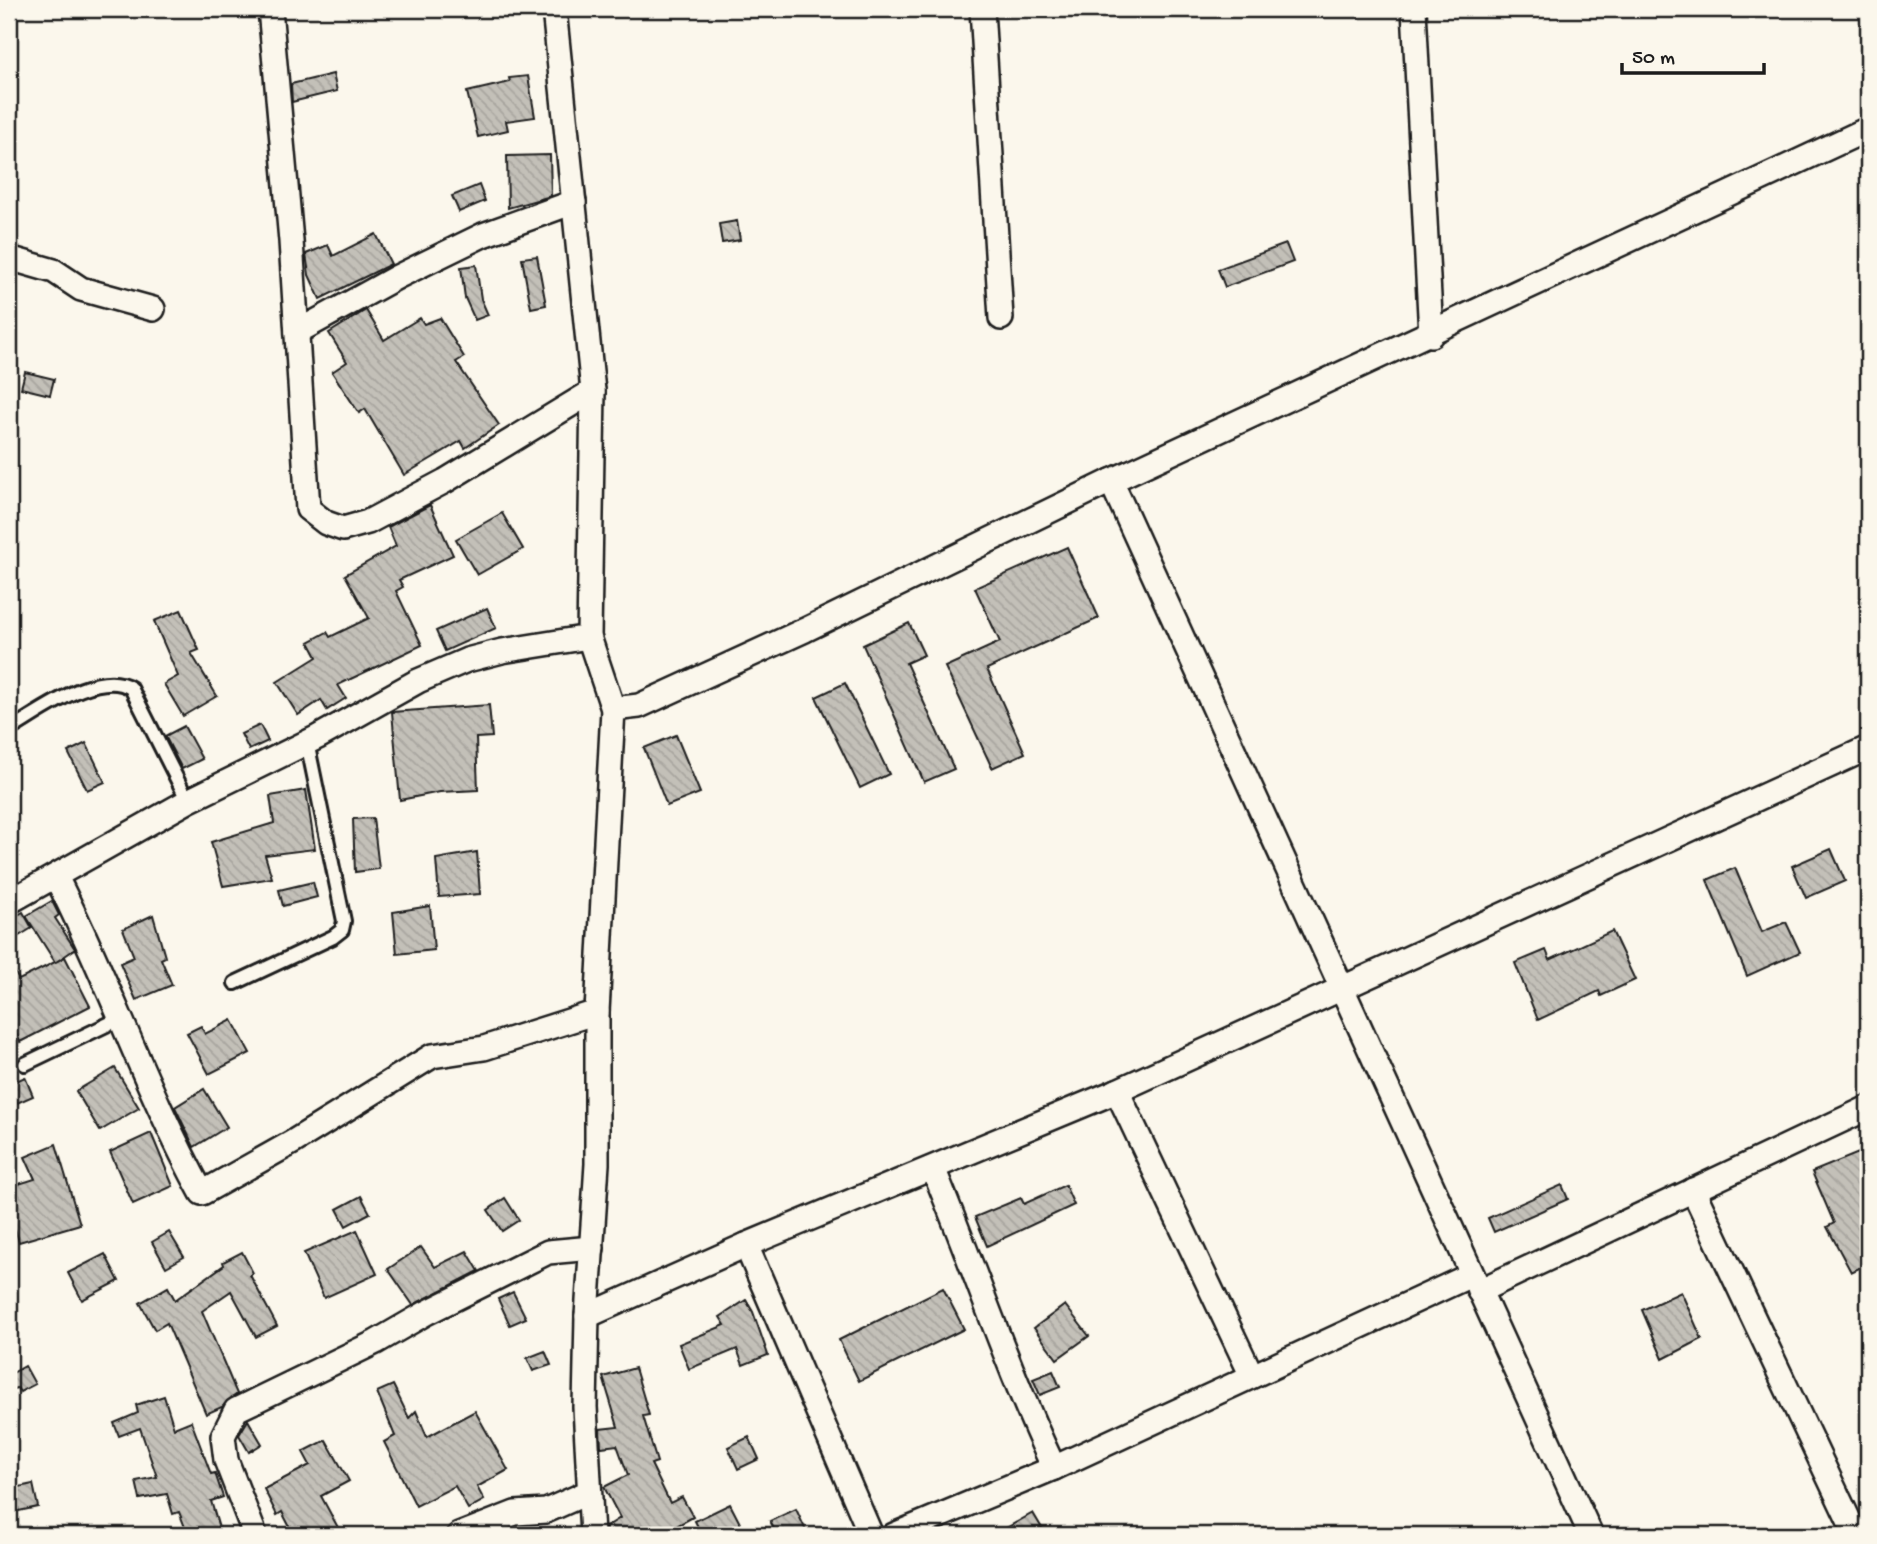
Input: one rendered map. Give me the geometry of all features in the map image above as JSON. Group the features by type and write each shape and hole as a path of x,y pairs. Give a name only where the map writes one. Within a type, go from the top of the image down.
{"street":[{"path":"270,9 297,332 308,509 326,523 343,528 368,522 445,481 593,391"},
{"path":"554,9 593,391 589,637 613,709 597,1012 597,1164 586,1316 592,1535"},
{"path":"982,9 1001,318"},
{"path":"1414,9 1431,335"},
{"path":"613,709 639,706 806,630 1111,481 1431,335 1868,129"},
{"path":"297,332 397,277 483,235 574,202"},
{"path":"9,258 54,271 81,289 153,309"},
{"path":"1111,481 1591,1535"},
{"path":"9,902 188,801 307,742 418,681 467,660 526,646 589,637"},
{"path":"586,1316 747,1245 1117,1091 1868,748"},
{"path":"56,877 86,936 180,1154 202,1193 293,1142 432,1056 484,1048 597,1012"},
{"path":"1117,1091 1252,1376"},
{"path":"894,1535 1054,1468 1252,1376 1693,1191 1868,1108"},
{"path":"933,1168 983,1290 1024,1404 1054,1468"},
{"path":"1693,1191 1856,1535"},
{"path":"747,1245 871,1535"},
{"path":"255,1535 226,1460 223,1436 236,1410 376,1342 426,1313 548,1252 592,1248"},
{"path":"460,1535 515,1513 546,1511 589,1492"}],"lane":[{"path":"9,730 88,686 107,681 122,682 131,688 188,801"},
{"path":"235,983 333,937 342,930 344,921 307,742"},
{"path":"25,1064 121,1018"}],"building":[{"path":"333,74 337,91 292,102 291,84"},
{"path":"528,76 535,117 506,121 508,130 478,137 467,92 510,82 509,78"},
{"path":"550,155 551,196 508,208 507,156"},
{"path":"479,185 485,201 459,212 452,196"},
{"path":"737,221 740,240 722,243 719,224"},
{"path":"376,234 391,264 320,299 309,275 306,254 328,245 333,256"},
{"path":"1286,244 1293,262 1225,287 1218,269"},
{"path":"537,256 546,305 531,308 522,258"},
{"path":"476,265 481,299 488,315 475,320 465,298 461,267"},
{"path":"366,310 384,340 420,318 424,324 440,318 464,357 456,362 499,425 465,448 461,441 404,475 365,409 359,413 332,372 347,362 329,333"},
{"path":"25,372 54,379 50,395 21,388"},
{"path":"430,505 453,555 399,580 403,587 396,591 422,645 338,685 346,698 327,710 321,700 298,715 277,682 317,657 309,642 327,632 330,637 369,618 345,575 396,546 388,527"},
{"path":"502,513 523,549 477,575 456,539"},
{"path":"1067,547 1099,618 987,669 1025,753 992,768 945,667 1000,642 975,588"},
{"path":"487,608 496,628 445,651 436,631"},
{"path":"181,610 199,650 191,653 217,696 183,716 164,684 178,676 154,621"},
{"path":"909,623 924,655 906,663 954,769 924,782 863,645"},
{"path":"845,683 889,774 860,788 816,697"},
{"path":"489,705 492,737 476,738 478,790 440,792 400,800 392,712"},
{"path":"260,725 268,741 249,750 241,734"},
{"path":"184,726 202,759 182,769 165,736"},
{"path":"676,735 700,793 667,806 644,748"},
{"path":"86,743 105,782 87,790 68,752"},
{"path":"306,790 315,849 265,855 272,878 223,886 211,842 274,823 270,796"},
{"path":"373,818 379,869 355,872 353,819"},
{"path":"1831,849 1845,881 1806,898 1792,866"},
{"path":"477,852 480,894 439,897 436,859"},
{"path":"1735,868 1762,932 1786,922 1800,952 1747,976 1707,880"},
{"path":"313,882 317,897 283,906 279,890"},
{"path":"52,901 59,915 55,918 75,949 56,962 65,957 90,1006 20,1042 9,1017 9,962 19,980 55,962 26,916"},
{"path":"430,906 434,950 397,954 393,912"},
{"path":"23,912 32,928 9,942 9,920"},
{"path":"153,915 165,957 161,959 172,985 136,1000 120,963 134,957 123,929"},
{"path":"1612,931 1635,980 1601,996 1599,991 1538,1020 1515,963 1546,950 1550,960"},
{"path":"232,1020 250,1053 209,1074 187,1033 201,1026 205,1034"},
{"path":"115,1068 139,1108 100,1131 76,1091"},
{"path":"25,1077 33,1096 17,1103 9,1084"},
{"path":"204,1089 227,1127 194,1147 175,1107"},
{"path":"151,1133 173,1186 133,1204 110,1152"},
{"path":"56,1144 80,1224 19,1242 9,1208 9,1187 35,1179 25,1157"},
{"path":"1861,1152 1868,1167 1868,1256 1863,1259 1866,1265 1851,1272 1827,1227 1834,1223 1812,1172"},
{"path":"1065,1185 1074,1205 987,1246 975,1217 1021,1198 1024,1204"},
{"path":"1562,1185 1568,1199 1494,1232 1488,1218"},
{"path":"361,1196 370,1213 346,1226 337,1209"},
{"path":"505,1198 519,1220 502,1231 488,1210"},
{"path":"357,1230 377,1274 324,1298 304,1253"},
{"path":"169,1232 184,1257 166,1267 152,1242"},
{"path":"421,1247 435,1267 467,1251 479,1271 413,1305 388,1269"},
{"path":"242,1252 253,1273 250,1275 277,1326 256,1337 231,1291 202,1311 237,1394 222,1407 206,1414 167,1323 155,1330 140,1303 168,1287 175,1300 224,1265 223,1262"},
{"path":"105,1254 119,1281 82,1300 68,1273"},
{"path":"943,1288 964,1329 859,1381 839,1340"},
{"path":"513,1292 526,1318 510,1325 498,1299"},
{"path":"1681,1292 1702,1339 1663,1359 1642,1310"},
{"path":"746,1300 768,1355 743,1365 737,1349 689,1369 679,1344 725,1325 720,1317"},
{"path":"1065,1305 1089,1336 1057,1359 1034,1328"},
{"path":"545,1351 551,1365 533,1371 527,1358"},
{"path":"25,1366 35,1384 20,1392 17,1388 9,1390 9,1375"},
{"path":"635,1368 649,1415 643,1416 657,1462 651,1464 670,1503 682,1497 693,1517 660,1535 606,1535 606,1527 620,1518 604,1487 628,1475 617,1445 601,1447 600,1429 618,1427 603,1377"},
{"path":"1053,1371 1060,1387 1040,1395 1033,1379"},
{"path":"393,1385 409,1418 416,1411 427,1437 475,1411 508,1470 477,1487 484,1500 468,1509 455,1486 416,1506 384,1442 395,1436 377,1392"},
{"path":"164,1396 174,1428 191,1421 211,1474 215,1473 223,1497 211,1501 221,1535 188,1535 179,1512 173,1514 167,1494 140,1499 136,1481 157,1477 140,1428 119,1436 114,1423 138,1413 136,1405"},
{"path":"248,1420 262,1444 249,1452 239,1435"},
{"path":"749,1437 759,1459 738,1469 728,1447"},
{"path":"326,1440 349,1481 321,1496 342,1535 294,1535 282,1512 277,1515 264,1489 310,1465 303,1452"},
{"path":"33,1484 38,1507 9,1513 9,1489"},
{"path":"730,1504 746,1535 702,1535 695,1521"},
{"path":"796,1509 808,1535 777,1535 770,1521"},
{"path":"1033,1513 1046,1535 994,1535"}]}
